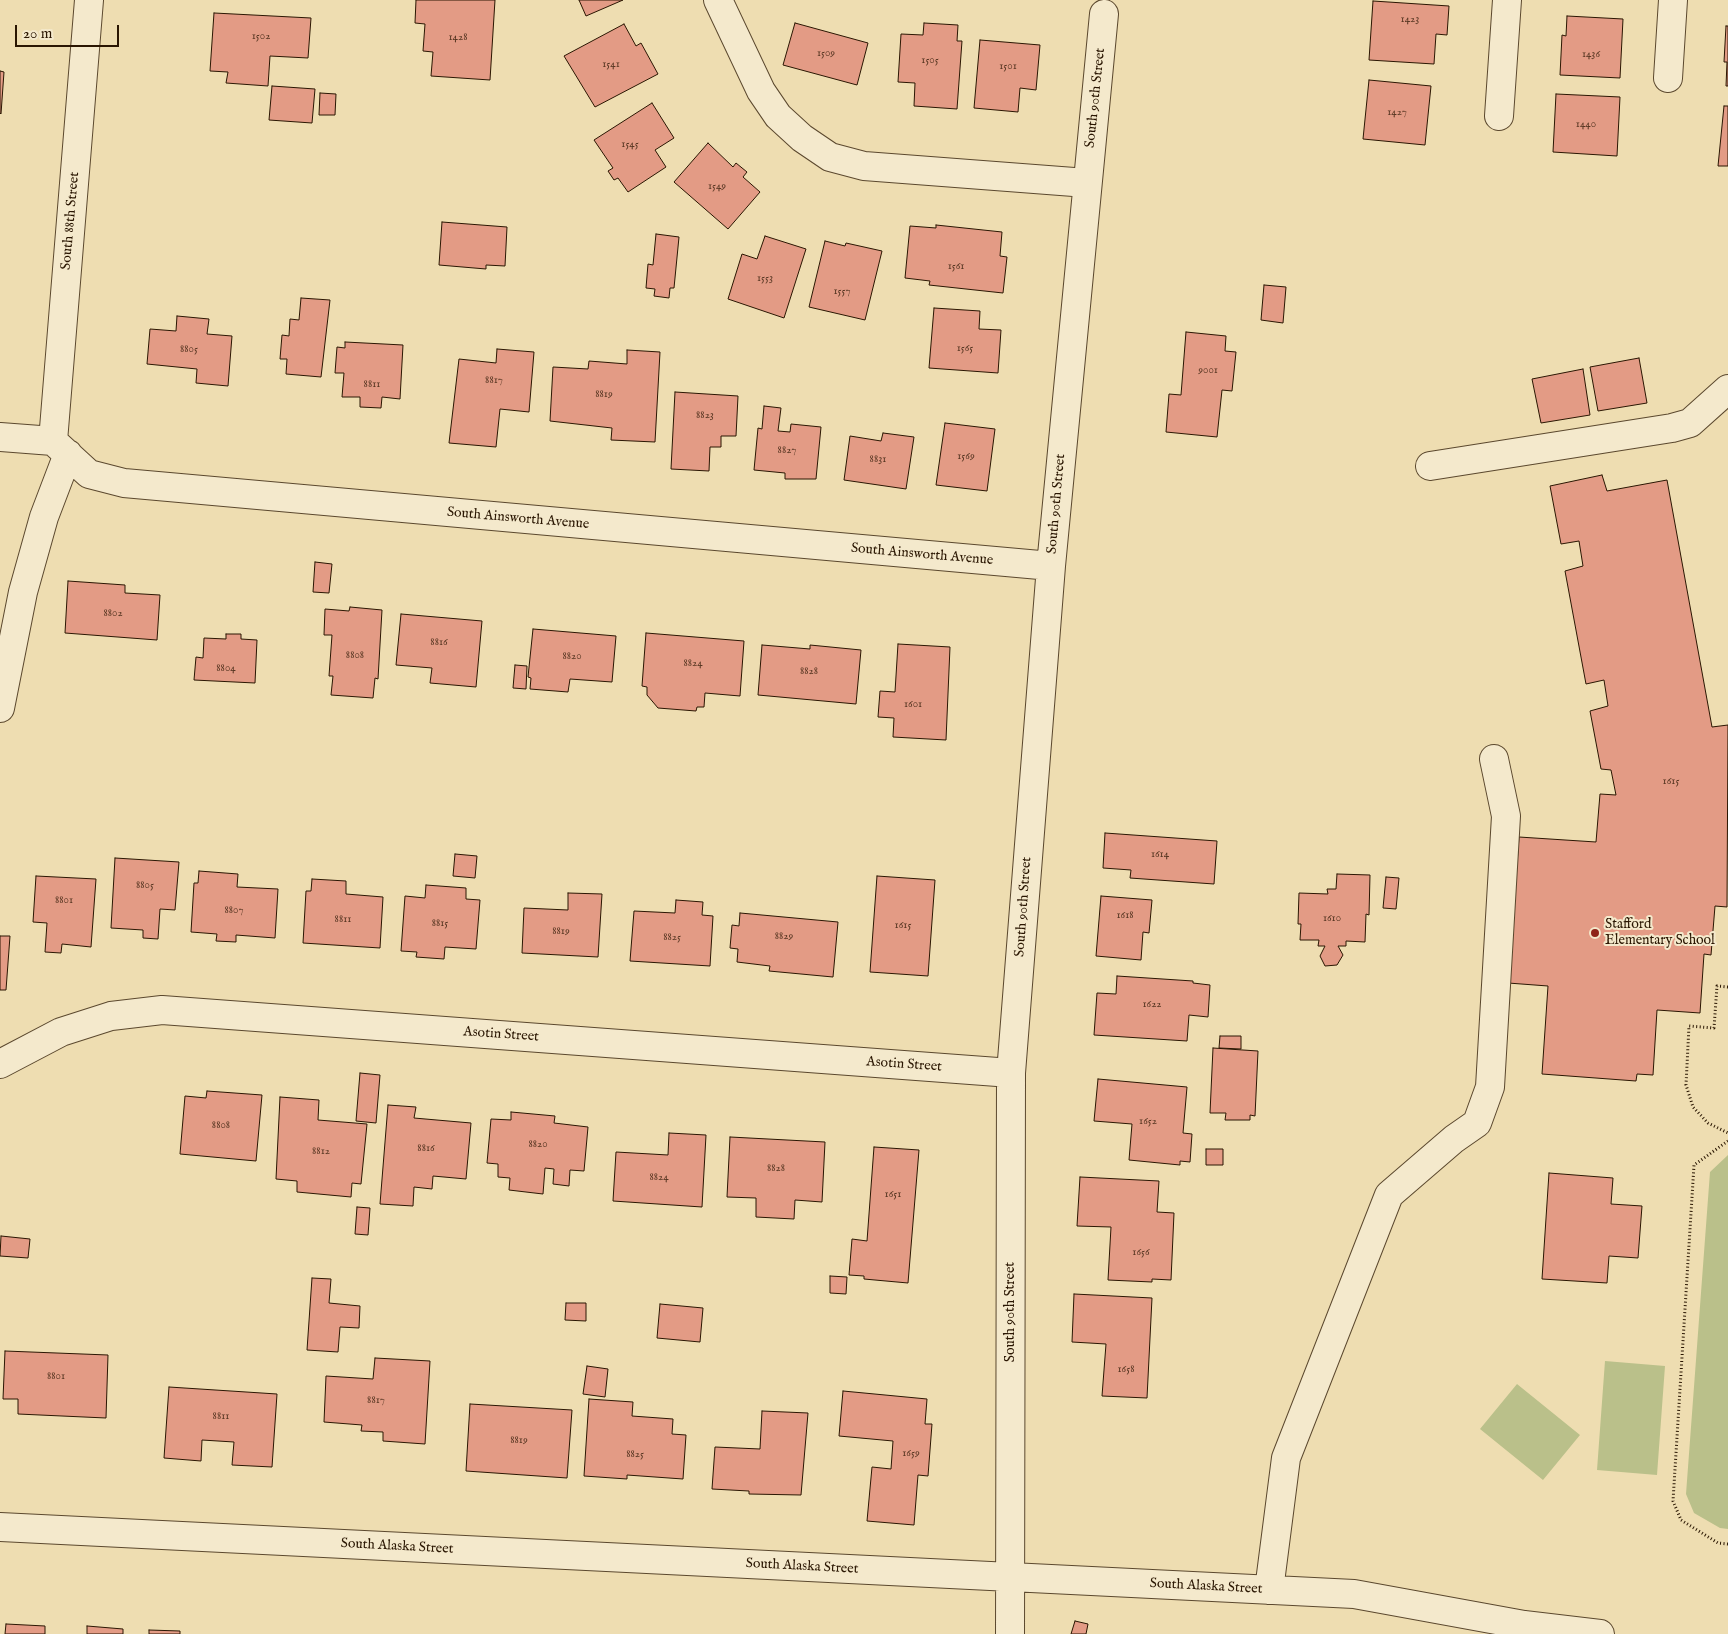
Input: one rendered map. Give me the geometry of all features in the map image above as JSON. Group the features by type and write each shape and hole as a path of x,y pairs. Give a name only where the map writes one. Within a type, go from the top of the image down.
{"street":[{"name":"South 88th Street","path":"0,708 23,592 44,517 60,448 89,0"},
{"path":"718,0 761,91 778,116 802,138 830,157 864,166 1087,183"},
{"path":"1499,116 1507,0"},
{"path":"1668,78 1673,0"},
{"name":"South 90th Street","path":"1010,1634 1011,1073 1051,566 1104,14"},
{"path":"1430,466 1672,428 1690,423 1728,389"},
{"path":"0,438 60,448"},
{"name":"South Ainsworth Avenue","path":"60,448 76,465 89,474 124,483 1051,566"},
{"path":"1268,1590 1286,1458 1388,1195 1477,1123 1490,1087 1506,816 1494,759"},
{"name":"Asotin Street","path":"0,1064 61,1032 111,1016 162,1010 1011,1073"},
{"name":"South Alaska Street","path":"0,1527 1354,1594 1524,1625 1600,1634"}],"path":[{"path":"1728,987 1717,986 1714,1028 1689,1026 1686,1085 1693,1107 1708,1122 1728,1133"},
{"path":"1728,1141 1694,1165 1673,1501 1681,1520 1718,1544 1728,1544"}],"green space":[{"path":"1728,1155 1728,1529 1720,1528 1694,1513 1686,1494 1710,1172"},
{"path":"1605,1361 1665,1366 1657,1475 1597,1470"},
{"path":"1517,1384 1580,1435 1543,1480 1480,1429"}],"building":[{"path":"416,0 495,0 490,80 431,76 433,52 423,51 425,24 415,23"},
{"path":"579,0 623,0 586,16"},
{"path":"1373,1 1449,6 1447,35 1436,34 1434,64 1369,60"},
{"path":"214,13 311,18 308,58 270,56 268,86 226,83 228,72 210,71"},
{"path":"1567,16 1623,19 1620,78 1560,75 1562,35 1566,36"},
{"path":"795,23 868,43 857,85 783,65"},
{"path":"924,23 958,25 957,41 962,41 957,109 914,106 915,83 898,82 901,34 923,35"},
{"path":"624,24 636,46 641,43 658,74 595,107 564,56"},
{"path":"1726,26 1728,26 1728,86 1726,86 1727,62 1724,62"},
{"path":"980,40 1040,45 1036,90 1020,88 1018,112 974,108"},
{"path":"0,71 4,72 1,114 0,113"},
{"path":"1369,80 1431,86 1425,145 1363,139"},
{"path":"272,86 315,89 312,123 269,120"},
{"path":"320,93 336,94 335,115 319,115"},
{"path":"1556,94 1620,97 1617,156 1553,152"},
{"path":"652,103 674,138 655,150 666,167 628,192 618,178 614,180 608,171 613,168 594,140"},
{"path":"1724,106 1728,106 1728,166 1718,166"},
{"path":"708,143 733,167 736,163 747,172 743,177 760,192 728,229 674,182"},
{"path":"442,222 507,227 505,266 486,265 486,269 439,265"},
{"path":"936,225 1002,232 1000,256 1007,257 1003,293 929,285 930,281 905,278 910,226 936,228"},
{"path":"656,234 679,237 674,288 670,288 669,298 654,296 655,289 646,288 648,264 653,265"},
{"path":"765,236 806,249 784,318 728,299 742,254 757,259"},
{"path":"825,241 845,246 846,243 882,251 865,320 809,307"},
{"path":"1264,285 1286,287 1283,323 1261,320"},
{"path":"301,298 330,300 321,377 286,374 287,359 280,359 282,335 289,336 290,319 299,320"},
{"path":"934,308 980,311 979,329 1001,330 998,373 929,368"},
{"path":"177,316 209,319 207,334 232,336 228,386 196,383 197,369 147,364 150,329 176,331"},
{"path":"1186,332 1226,336 1225,351 1236,352 1232,391 1222,390 1217,437 1166,432 1169,394 1181,395"},
{"path":"345,342 403,345 400,399 382,397 381,408 360,407 360,397 342,397 344,373 335,373 337,347 345,348"},
{"path":"497,349 534,352 529,412 500,409 496,447 449,443 459,359 496,363"},
{"path":"627,350 660,352 655,442 611,440 612,428 550,421 553,367 588,369 589,361 627,364"},
{"path":"1639,358 1647,403 1598,411 1590,367"},
{"path":"1583,369 1590,415 1541,423 1532,379"},
{"path":"675,392 738,396 736,436 721,436 721,447 710,447 709,471 671,469"},
{"path":"764,406 781,408 778,431 790,432 791,424 821,427 816,479 785,479 785,473 754,470 758,428 762,429"},
{"path":"945,423 995,429 987,491 936,485"},
{"path":"883,433 914,437 906,489 844,480 850,436 881,441"},
{"path":"1602,475 1607,491 1667,480 1712,727 1728,725 1727,907 1715,906 1711,955 1704,954 1700,1013 1657,1010 1653,1075 1637,1074 1636,1081 1542,1074 1548,986 1508,983 1519,837 1596,842 1600,794 1616,795 1611,770 1601,769 1590,711 1608,706 1604,680 1586,684 1565,571 1583,566 1579,541 1561,544 1550,486"},
{"path":"315,562 332,564 329,593 313,592"},
{"path":"68,581 125,585 125,593 160,595 157,640 65,633"},
{"path":"350,607 382,610 378,679 375,678 373,698 331,695 333,676 329,676 332,635 324,635 325,609 349,611"},
{"path":"401,614 482,621 476,687 430,683 432,668 396,665"},
{"path":"533,629 616,636 612,682 570,679 568,692 530,689 531,678 528,677"},
{"path":"646,633 744,641 740,696 705,693 704,707 697,707 696,711 658,708 647,695 647,687 642,686"},
{"path":"226,634 241,634 241,639 257,640 255,683 194,680 196,657 203,658 204,638 226,639"},
{"path":"898,644 950,647 946,740 893,737 894,718 878,717 880,691 895,692"},
{"path":"762,645 810,649 810,645 861,650 856,704 758,695"},
{"path":"515,665 527,666 526,689 513,688"},
{"path":"1105,833 1217,841 1214,884 1130,878 1131,870 1103,868"},
{"path":"455,854 477,856 475,878 453,876"},
{"path":"115,858 179,862 175,910 160,909 158,939 143,938 143,930 111,928"},
{"path":"199,871 238,874 237,887 278,889 275,938 236,935 236,942 216,941 217,934 191,932 194,883 198,883"},
{"path":"1337,874 1370,875 1369,915 1366,914 1365,942 1346,941 1346,946 1338,946 1343,955 1337,965 1325,966 1320,956 1325,946 1318,946 1319,940 1300,940 1301,924 1298,924 1299,893 1328,894 1327,889 1336,889"},
{"path":"36,876 96,879 91,947 62,944 61,953 45,952 47,923 33,922"},
{"path":"877,876 935,880 928,976 870,972"},
{"path":"1386,877 1399,878 1396,909 1383,908"},
{"path":"312,879 346,881 346,894 383,897 380,948 303,943 306,891 311,891"},
{"path":"426,885 466,888 466,899 480,900 476,949 445,947 444,959 416,957 417,952 401,951 405,896 425,898"},
{"path":"568,893 602,894 598,957 522,953 524,908 568,910"},
{"path":"1101,896 1152,900 1149,933 1143,932 1141,960 1096,956"},
{"path":"676,900 703,902 702,915 713,916 710,966 630,961 634,911 675,913"},
{"path":"740,913 838,922 833,977 769,971 770,966 737,962 738,949 730,948 732,925 739,926"},
{"path":"0,936 10,936 6,990 0,990"},
{"path":"1117,976 1193,981 1193,983 1210,985 1208,1017 1189,1015 1187,1041 1094,1035 1097,993 1116,994"},
{"path":"1220,1036 1241,1036 1241,1049 1219,1048"},
{"path":"1213,1048 1258,1051 1255,1116 1250,1115 1250,1120 1225,1120 1226,1113 1210,1113"},
{"path":"360,1073 380,1075 376,1123 356,1121"},
{"path":"1098,1079 1187,1087 1183,1133 1192,1134 1190,1162 1180,1161 1180,1165 1129,1160 1132,1124 1094,1121"},
{"path":"207,1091 262,1095 256,1161 180,1154 185,1096 206,1098"},
{"path":"280,1097 319,1100 318,1120 367,1124 361,1184 352,1183 351,1197 297,1192 297,1181 276,1179"},
{"path":"388,1105 416,1107 414,1118 471,1123 466,1179 433,1176 432,1189 414,1187 413,1206 380,1204"},
{"path":"511,1112 555,1116 554,1123 588,1127 584,1171 570,1170 569,1186 553,1184 554,1169 545,1168 543,1194 509,1190 510,1178 498,1177 498,1164 487,1163 491,1119 511,1120"},
{"path":"669,1133 706,1135 702,1207 613,1201 616,1152 668,1155"},
{"path":"730,1137 825,1142 822,1202 795,1200 794,1219 756,1217 756,1198 727,1197"},
{"path":"874,1147 919,1150 908,1283 864,1279 864,1276 849,1275 852,1239 867,1241"},
{"path":"1206,1149 1223,1149 1223,1165 1206,1165"},
{"path":"1549,1173 1613,1178 1611,1204 1642,1206 1638,1258 1609,1256 1607,1283 1542,1279"},
{"path":"1080,1177 1159,1181 1157,1212 1174,1213 1171,1280 1152,1279 1152,1282 1108,1280 1111,1227 1077,1226"},
{"path":"357,1207 370,1208 368,1235 355,1234"},
{"path":"1,1236 30,1239 28,1258 0,1256"},
{"path":"830,1276 847,1277 846,1294 830,1293"},
{"path":"312,1278 331,1279 329,1303 360,1306 359,1328 340,1327 338,1352 307,1350"},
{"path":"1074,1294 1152,1298 1147,1398 1102,1396 1106,1344 1072,1342"},
{"path":"566,1303 586,1303 586,1321 565,1320"},
{"path":"660,1304 703,1308 700,1342 657,1338"},
{"path":"5,1351 108,1355 106,1418 18,1414 18,1399 3,1399"},
{"path":"375,1358 430,1361 425,1444 383,1441 383,1432 361,1431 362,1425 324,1422 326,1376 373,1379"},
{"path":"587,1366 608,1369 605,1397 583,1394"},
{"path":"169,1387 277,1394 272,1467 232,1465 234,1442 202,1440 201,1461 164,1458"},
{"path":"843,1391 927,1399 925,1424 932,1424 928,1476 918,1475 914,1525 867,1521 872,1467 891,1469 893,1441 839,1436"},
{"path":"589,1399 633,1402 632,1416 673,1419 672,1434 686,1435 683,1479 627,1475 627,1479 584,1476"},
{"path":"470,1404 572,1410 567,1478 466,1471"},
{"path":"762,1411 808,1413 801,1495 749,1494 749,1491 712,1489 715,1447 760,1449"},
{"path":"1075,1621 1088,1624 1086,1634 1071,1634"},
{"path":"6,1624 45,1626 45,1634 5,1634"},
{"path":"87,1626 123,1629 123,1634 87,1634"},
{"path":"149,1630 180,1631 180,1634 149,1634"}],"place":[{"name":"Stafford Elementary School","path":"1595,933"}]}
